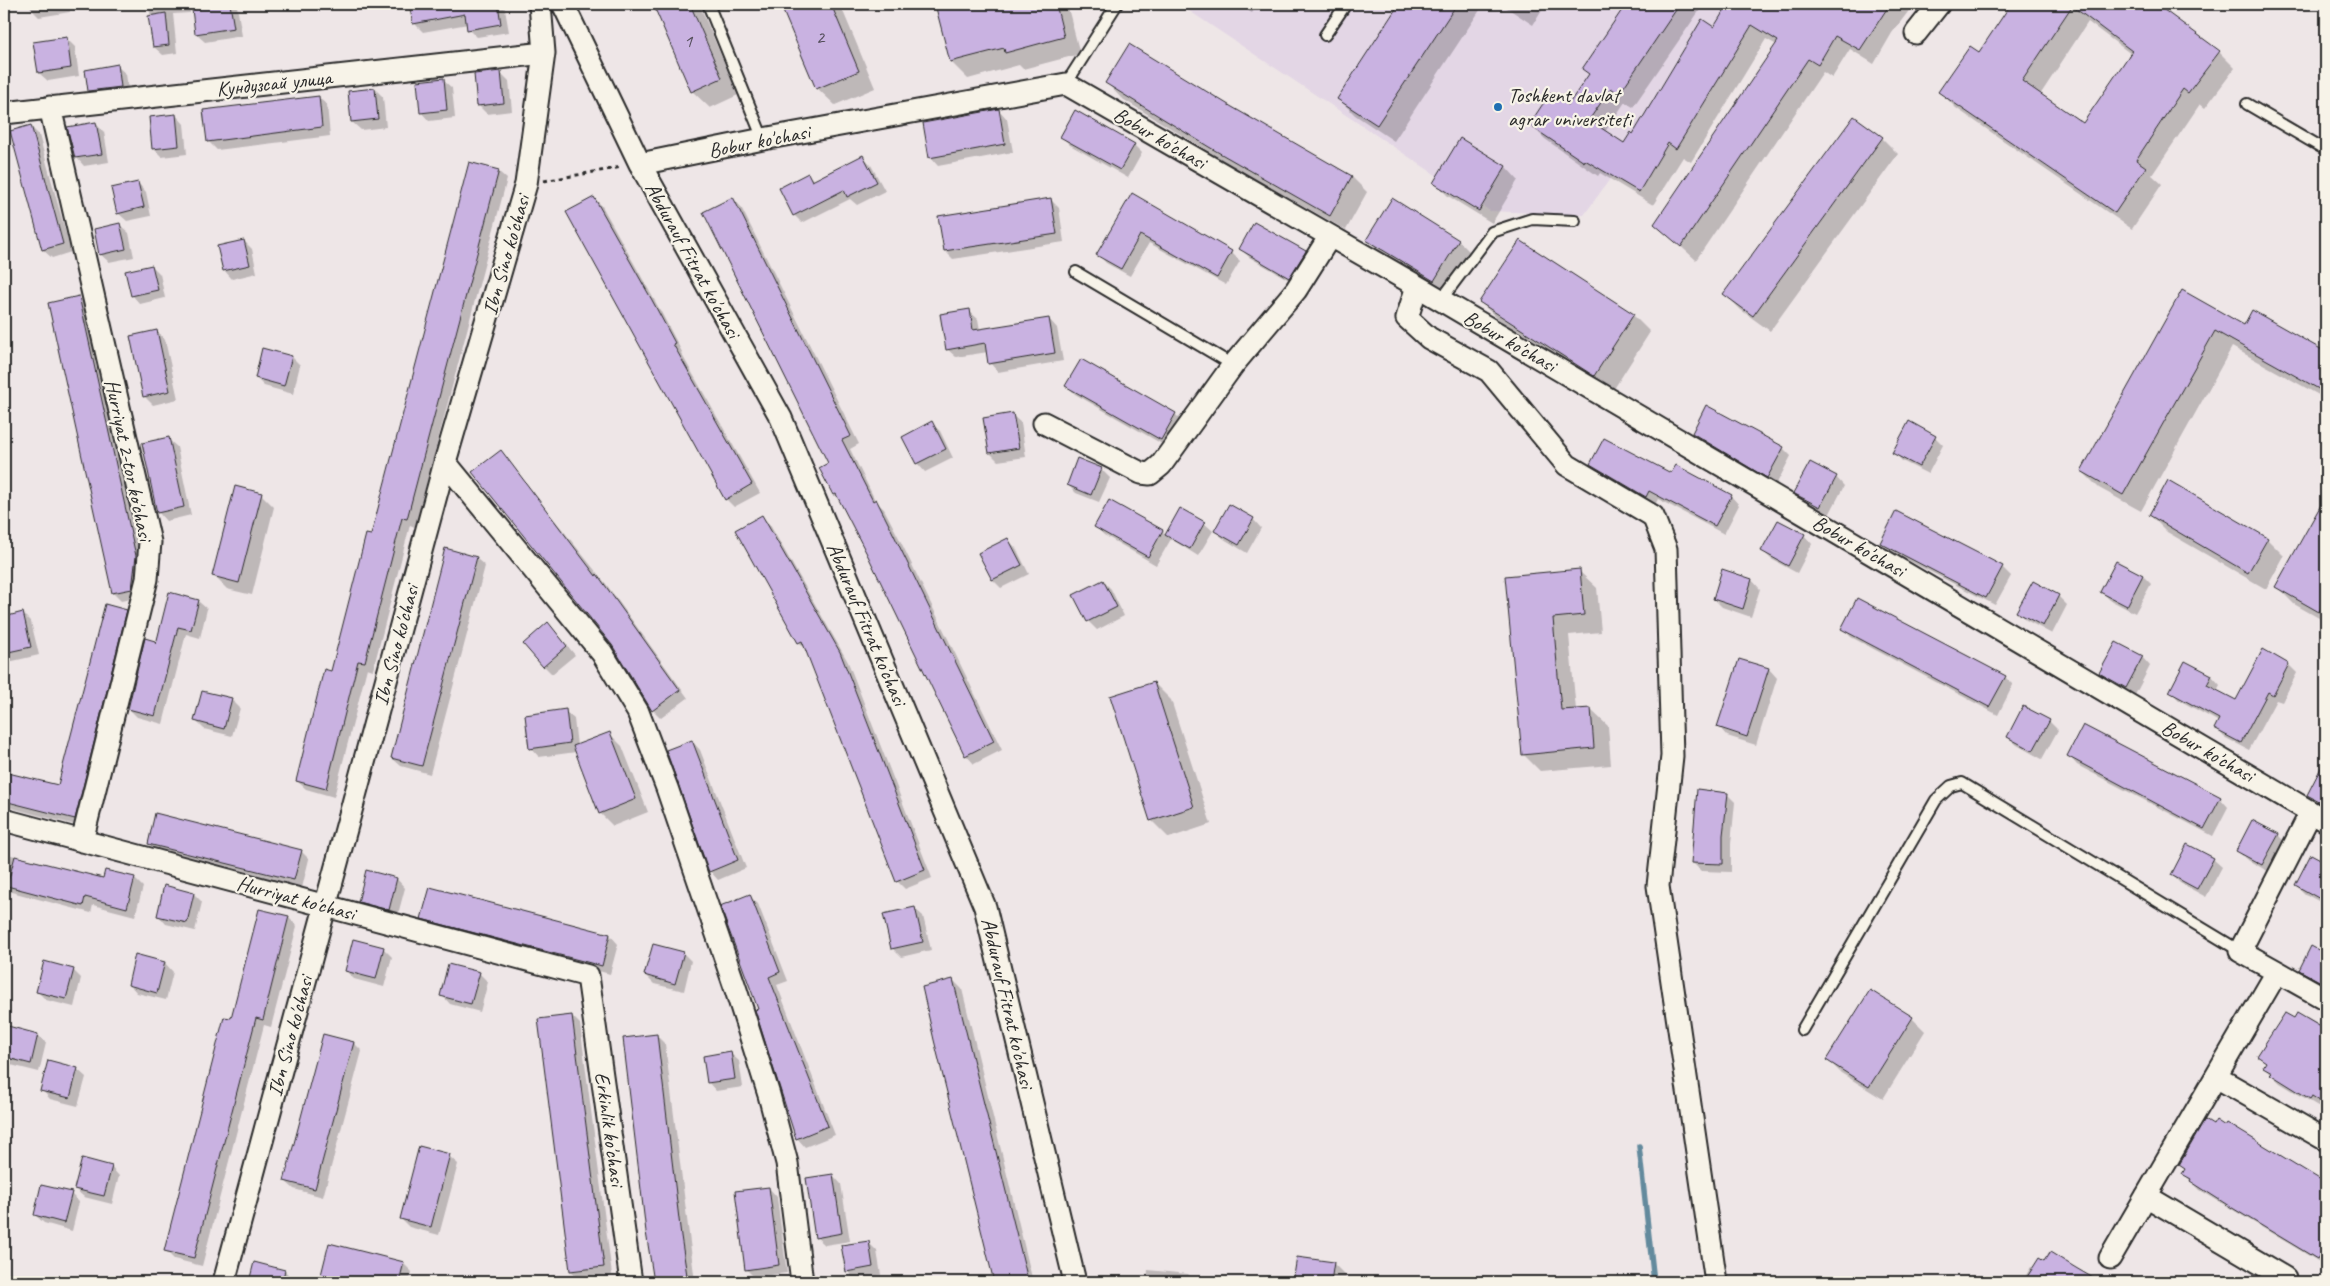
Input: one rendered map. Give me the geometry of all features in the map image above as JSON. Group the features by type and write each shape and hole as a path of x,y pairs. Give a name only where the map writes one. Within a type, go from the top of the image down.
{"street":[{"name":"Ibn Sino ko'chasi","path":"224,1282 445,462 526,184 544,54 540,4"},
{"name":"Abdurauf Fitrat ko'chasi","path":"563,4 640,164 781,418 985,907 1074,1282"},
{"path":"1916,33 1940,4"},
{"name":"Кундузсай улица","path":"4,113 50,106 544,54"},
{"name":"Bobur ko'chasi","path":"640,164 763,139 1066,84 1441,300 2319,816"},
{"name":"Hurriyat 2-tor ko'chasi","path":"50,106 150,542 147,579 82,841"},
{"path":"1044,423 1140,473 1150,474 1162,465 1233,365 1296,290 1330,236"},
{"path":"1417,286 1407,318 1429,338 1489,370 1567,465 1653,516 1666,549 1672,756 1658,886 1716,1282"},
{"path":"445,462 602,653 638,712 670,797 770,1095 787,1163 802,1282"},
{"path":"2319,816 2240,951 2326,999"},
{"name":"Hurriyat ko'chasi","path":"4,820 588,976"},
{"path":"2110,1258 2278,972"},
{"name":"Erkinlik ko'chasi","path":"588,976 631,1282"},
{"path":"2216,1077 2326,1140"},
{"path":"2146,1196 2286,1278"}],"lane":[{"path":"708,4 763,139"},
{"path":"1066,84 1118,4"},
{"path":"1325,35 1346,4"},
{"path":"2247,104 2326,150"},
{"path":"1441,300 1492,232 1532,220 1575,221"},
{"path":"1076,272 1233,365"},
{"path":"1802,1030 1936,800 1950,786 1962,784 2240,951"}],"path":[{"path":"526,184 640,164"}],"shaded area":[{"name":"Toshkent davlat agrar universiteti","path":"1179,4 1736,4 1584,215 1490,211"}],"building":[{"path":"196,4 230,4 234,28 195,34 192,9 197,8"},
{"path":"409,4 498,4 501,24 467,30 465,14 413,24"},
{"path":"653,4 690,4 722,78 691,92"},
{"path":"780,4 831,4 859,71 816,89"},
{"path":"935,4 1056,4 1064,37 1005,53 1004,48 950,62"},
{"path":"1399,4 1457,4 1377,125 1337,99"},
{"path":"1626,4 1680,4 1619,94 1611,88 1589,120 1624,143 1631,132 1633,134 1702,19 1714,27 1728,4 1890,4 1860,50 1835,36 1818,65 1808,59 1681,247 1654,224 1778,41 1752,25 1676,149 1668,143 1639,192 1585,160 1584,162 1529,125 1550,93 1568,105 1589,74 1582,69"},
{"path":"2011,4 2156,4 2220,51 2188,93 2183,89 2136,160 2146,167 2115,213 1938,92 1970,46 1979,52","holes":["2072,6 2132,51 2083,123 2022,81"]},
{"path":"166,13 169,45 153,47 148,16"},
{"path":"67,37 71,68 38,73 33,42"},
{"path":"1129,44 1232,107 1352,176 1330,216 1209,147 1105,83"},
{"path":"118,64 121,87 88,91 85,70"},
{"path":"501,71 504,103 477,106 474,74"},
{"path":"444,78 447,110 420,113 417,81"},
{"path":"375,88 378,119 351,122 348,91"},
{"path":"319,96 322,127 207,142 203,110"},
{"path":"999,109 1005,144 929,158 923,123"},
{"path":"1075,110 1135,144 1120,170 1060,137"},
{"path":"176,114 179,146 152,149 149,117"},
{"path":"1854,116 1883,137 1753,316 1723,294"},
{"path":"96,122 102,154 75,158 67,127"},
{"path":"31,125 63,244 42,250 10,131"},
{"path":"1460,138 1506,166 1479,211 1433,183"},
{"path":"863,155 877,182 847,197 844,190 793,216 779,188 808,173 812,181"},
{"path":"469,162 499,170 407,519 402,518 365,662 358,661 326,789 296,781 324,669 331,671 366,534 371,535"},
{"path":"138,182 144,207 117,214 111,188"},
{"path":"1132,193 1232,251 1217,278 1140,235 1121,269 1096,255"},
{"path":"594,197 652,300 675,343 673,344 752,484 725,500 566,212"},
{"path":"733,197 851,436 842,440 873,501 876,499 994,741 965,756 868,556 836,494 833,495 819,468 828,463 703,212"},
{"path":"1051,198 1057,234 944,251 938,216"},
{"path":"1392,198 1459,240 1434,281 1366,240"},
{"path":"1254,222 1306,251 1289,278 1239,249"},
{"path":"120,223 126,249 99,255 94,229"},
{"path":"244,240 250,265 223,271 217,246"},
{"path":"1520,240 1634,314 1594,376 1479,302"},
{"path":"152,265 158,290 131,296 125,271"},
{"path":"2182,290 2244,325 2252,310 2326,352 2326,393 2215,331 2123,495 2081,471"},
{"path":"79,296 136,556 132,589 112,593 48,303"},
{"path":"970,309 973,330 1049,318 1055,353 988,364 985,343 946,350 940,314"},
{"path":"157,330 170,391 143,397 130,336"},
{"path":"262,348 292,356 284,386 255,378"},
{"path":"1081,359 1176,413 1161,440 1065,386"},
{"path":"1706,405 1784,447 1767,478 1692,433"},
{"path":"1013,413 1019,448 989,453 983,418"},
{"path":"932,421 946,449 916,464 902,437"},
{"path":"1909,421 1936,436 1919,467 1892,453"},
{"path":"169,437 184,507 157,513 142,443"},
{"path":"1604,438 1671,473 1676,465 1732,495 1715,526 1649,491 1646,497 1590,464"},
{"path":"501,450 596,576 597,574 680,690 652,711 612,645 472,472"},
{"path":"1077,458 1102,468 1091,495 1067,485"},
{"path":"1810,462 1837,476 1820,507 1793,493"},
{"path":"2168,480 2268,538 2248,573 2149,515"},
{"path":"235,486 262,493 239,583 212,576"},
{"path":"2326,496 2326,599 2319,612 2275,587"},
{"path":"1109,500 1163,530 1148,557 1094,527"},
{"path":"1229,504 1254,518 1239,545 1214,531"},
{"path":"1180,508 1205,522 1190,549 1165,535"},
{"path":"1896,511 2003,566 1986,598 1880,543"},
{"path":"762,515 840,652 925,870 896,882 802,641 798,643 735,530"},
{"path":"1778,520 1805,534 1788,566 1761,551"},
{"path":"1008,538 1022,565 992,580 978,553"},
{"path":"445,548 477,557 422,766 391,758"},
{"path":"2116,561 2143,575 2127,606 2100,592"},
{"path":"1580,569 1584,615 1553,618 1561,710 1591,708 1594,748 1522,755 1505,576"},
{"path":"1722,569 1752,579 1743,609 1713,599"},
{"path":"1103,580 1117,607 1087,622 1073,595"},
{"path":"2033,581 2059,595 2043,626 2016,612"},
{"path":"169,592 199,600 191,630 178,627 155,716 128,709 145,638 155,641 156,644"},
{"path":"1857,598 2006,676 1989,707 1841,629"},
{"path":"105,604 127,610 75,819 4,801 4,772 58,785"},
{"path":"23,612 31,647 4,653 4,617"},
{"path":"548,622 567,646 543,667 523,644"},
{"path":"2116,642 2143,656 2126,688 2099,673"},
{"path":"2263,649 2289,664 2273,695 2268,692 2241,743 2214,729 2219,719 2169,692 2185,661 2212,675 2207,685 2236,700"},
{"path":"1739,659 1769,668 1747,737 1717,727"},
{"path":"1154,682 1194,807 1150,821 1110,696"},
{"path":"202,691 232,698 224,729 194,721"},
{"path":"2023,706 2050,720 2033,751 2007,737"},
{"path":"566,709 570,743 529,749 525,715"},
{"path":"2083,725 2221,797 2204,829 2067,756"},
{"path":"610,732 636,799 599,814 573,746"},
{"path":"692,740 738,860 709,872 666,750"},
{"path":"2326,758 2326,805 2307,795"},
{"path":"1697,789 1728,793 1723,835 1723,864 1691,863"},
{"path":"155,813 302,850 294,880 148,844"},
{"path":"2252,820 2279,834 2262,865 2236,851"},
{"path":"2187,844 2214,858 2197,889 2171,875"},
{"path":"2311,854 2326,862 2326,891 2322,900 2295,885"},
{"path":"15,856 103,878 105,870 135,877 127,908 85,897 83,906 7,886"},
{"path":"366,870 397,878 389,910 358,902"},
{"path":"164,885 194,893 187,923 157,916"},
{"path":"430,887 610,934 602,966 421,919"},
{"path":"750,894 780,972 769,977 828,1126 796,1139 755,1010 758,1009 720,906"},
{"path":"915,907 923,942 891,949 883,914"},
{"path":"259,909 289,916 263,1020 256,1018 194,1258 164,1251 224,1017 231,1018"},
{"path":"353,939 384,947 376,979 345,971"},
{"path":"653,944 684,952 675,984 644,975"},
{"path":"2311,946 2326,954 2325,984 2299,970"},
{"path":"135,954 165,962 157,993 128,985"},
{"path":"44,961 74,969 66,999 36,992"},
{"path":"448,964 480,972 471,1004 440,996"},
{"path":"953,979 1027,1282 994,1282 934,1040 922,987"},
{"path":"1870,990 1913,1017 1869,1087 1826,1060"},
{"path":"2285,1013 2294,1018 2297,1013 2326,1030 2326,1105 2312,1096 2310,1099 2270,1074 2272,1072 2263,1067 2266,1062 2257,1056"},
{"path":"572,1015 604,1267 570,1271 538,1019"},
{"path":"8,1026 38,1034 31,1064 4,1057 4,1045"},
{"path":"323,1034 354,1042 315,1189 284,1181"},
{"path":"657,1034 688,1282 654,1282 646,1232 623,1038"},
{"path":"731,1051 735,1079 707,1083 703,1056"},
{"path":"48,1060 78,1068 70,1098 40,1091"},
{"path":"2205,1120 2213,1125 2216,1120 2225,1126 2227,1123 2326,1183 2326,1244 2317,1259 2229,1206 2182,1174 2185,1169 2179,1165"},
{"path":"419,1146 450,1154 431,1227 400,1219"},
{"path":"82,1158 112,1166 104,1196 74,1189"},
{"path":"833,1174 842,1233 815,1238 806,1178"},
{"path":"41,1185 72,1192 64,1223 34,1215"},
{"path":"769,1187 779,1265 745,1270 735,1191"},
{"path":"869,1241 873,1267 846,1272 841,1245"},
{"path":"329,1243 404,1262 399,1282 347,1282 321,1275"},
{"path":"2050,1252 2100,1282 2035,1282 2027,1277 2039,1258 2044,1261"},
{"path":"1297,1257 1334,1262 1331,1282 1293,1282"},
{"path":"254,1262 285,1270 282,1282 249,1282"}],"waterway":[{"path":"1639,1146 1654,1282"}],"place":[{"name":"Toshkent davlat agrar universiteti","path":"1498,107"}]}
